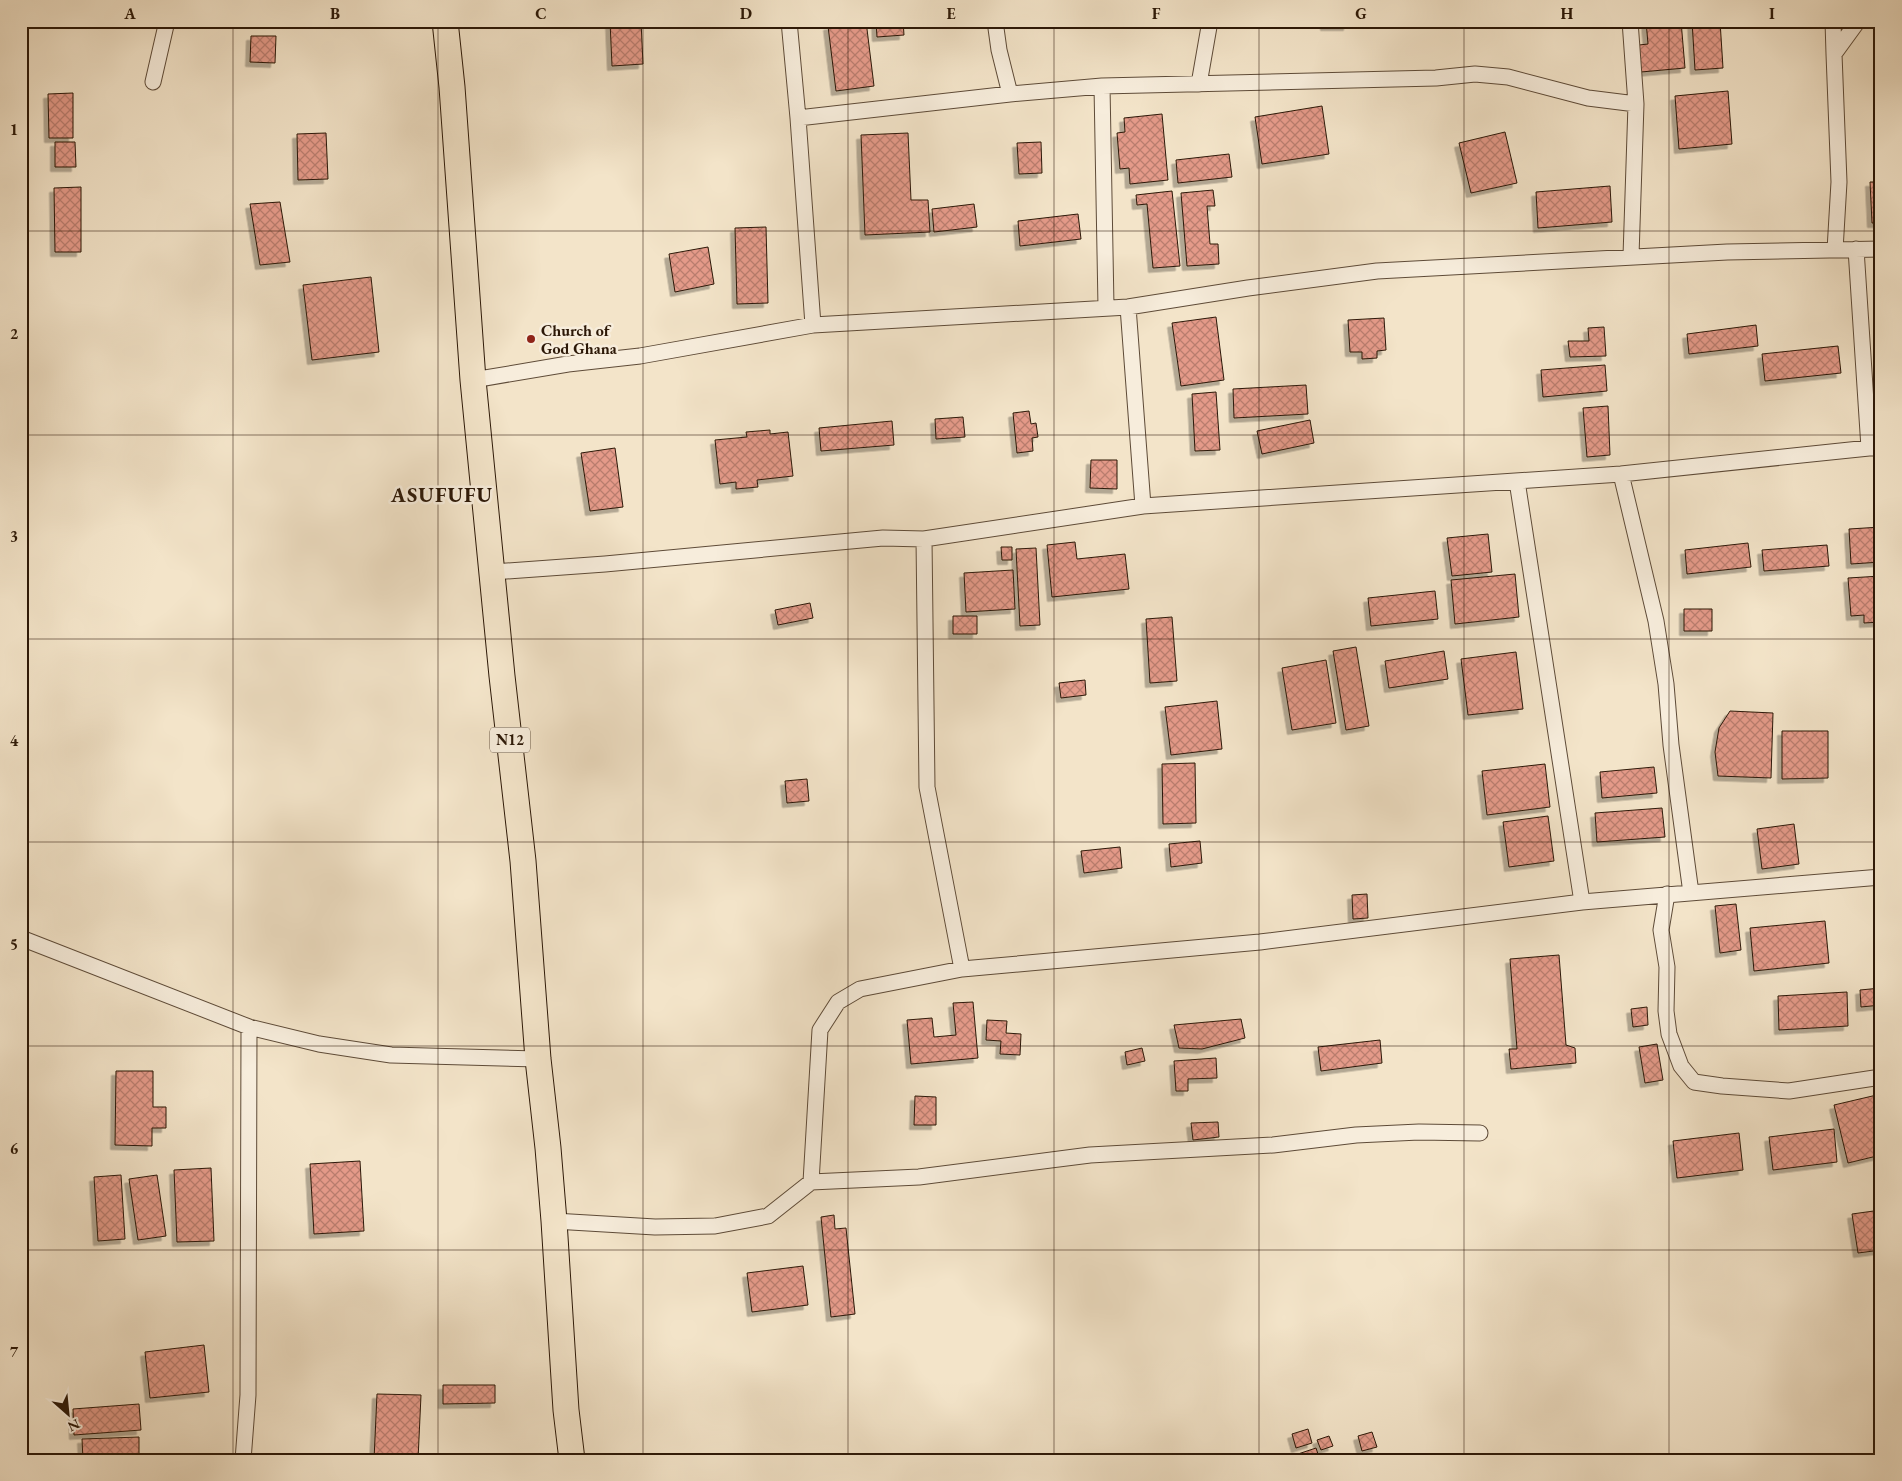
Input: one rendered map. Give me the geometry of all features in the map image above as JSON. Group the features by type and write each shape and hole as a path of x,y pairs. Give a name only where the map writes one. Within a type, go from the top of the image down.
{"highway":[{"name":"N12","path":"445,21 452,87 473,380 502,676 523,861 538,1058 554,1221 566,1410 572,1460"}],"street":[{"path":"153,82 167,21"},
{"path":"789,21 813,325"},
{"path":"995,21 999,50 1010,94"},
{"path":"1199,84 1210,21"},
{"path":"1630,21 1636,104 1631,256"},
{"path":"1833,21 1839,182 1834,250"},
{"path":"1834,54 1858,21"},
{"path":"798,118 1010,94 1102,86 1436,78 1475,74 1508,77 1588,98 1636,104"},
{"path":"1102,86 1106,307"},
{"path":"473,380 568,364 640,356 813,325 1128,307 1248,288 1378,271 1631,256 1881,248"},
{"path":"493,572 606,564 883,538 924,539 1143,506 1621,474 1875,448 1856,249"},
{"path":"1128,307 1143,506"},
{"path":"1621,474 1656,621 1666,684 1671,745 1691,893"},
{"path":"1517,481 1582,902"},
{"path":"924,539 927,786 962,969"},
{"path":"811,1182 820,1030 838,1002 860,988 962,969 1260,942 1582,902 1881,877"},
{"path":"1667,894 1661,930 1667,967 1666,1011 1669,1034 1681,1066 1694,1082 1789,1091 1881,1077"},
{"path":"21,938 249,1027 318,1044 391,1056 538,1058"},
{"path":"243,1460 248,1395 249,1027"},
{"path":"554,1221 655,1228 715,1226 768,1216 811,1182 919,1177 1090,1155 1273,1145 1356,1135 1419,1132 1480,1133"}],"building":[{"path":"610,21 641,21 643,64 612,66"},
{"path":"866,21 874,86 836,91 828,26"},
{"path":"876,21 903,21 904,35 877,37"},
{"path":"1325,21 1348,21 1348,26 1325,26"},
{"path":"1646,21 1681,21 1685,68 1641,72 1639,45 1648,44"},
{"path":"1692,21 1720,21 1723,68 1695,70"},
{"path":"251,36 276,36 275,63 250,62"},
{"path":"1728,91 1732,144 1679,149 1675,96"},
{"path":"73,93 73,138 49,138 48,94"},
{"path":"1322,106 1329,154 1262,164 1255,117"},
{"path":"1162,114 1168,180 1130,184 1129,168 1120,169 1117,133 1125,132 1124,118"},
{"path":"1505,132 1517,183 1471,193 1459,143"},
{"path":"326,133 328,179 298,180 297,134"},
{"path":"908,133 911,200 928,200 930,232 865,235 861,135"},
{"path":"55,142 75,142 76,167 55,167"},
{"path":"1041,142 1042,173 1019,174 1017,143"},
{"path":"1229,154 1232,177 1178,183 1176,160"},
{"path":"1870,182 1881,182 1881,223 1872,223"},
{"path":"1610,186 1612,222 1538,228 1536,192"},
{"path":"81,187 81,252 55,252 54,188"},
{"path":"1213,190 1215,206 1207,206 1210,244 1218,244 1219,264 1187,266 1181,193"},
{"path":"1172,191 1180,266 1153,268 1147,204 1137,205 1136,195"},
{"path":"280,202 290,262 260,265 250,204"},
{"path":"974,204 977,227 934,232 932,209"},
{"path":"1078,214 1081,239 1020,246 1018,221"},
{"path":"766,227 768,303 737,304 735,228"},
{"path":"708,247 714,284 675,292 669,254"},
{"path":"371,277 379,352 312,360 303,285"},
{"path":"1216,317 1224,380 1181,386 1172,323"},
{"path":"1384,318 1386,350 1377,351 1377,358 1362,359 1362,352 1350,352 1348,320"},
{"path":"1756,325 1758,346 1689,354 1687,334"},
{"path":"1604,327 1606,356 1570,357 1568,341 1589,341 1588,328"},
{"path":"1838,346 1841,373 1765,381 1762,354"},
{"path":"1605,365 1607,391 1543,397 1541,370"},
{"path":"1306,385 1308,414 1234,418 1233,389"},
{"path":"1216,392 1220,450 1195,451 1192,394"},
{"path":"1608,406 1610,455 1587,457 1583,408"},
{"path":"1029,411 1031,424 1036,423 1038,437 1032,438 1033,451 1017,453 1013,413"},
{"path":"963,417 965,437 936,439 935,419"},
{"path":"1310,420 1314,443 1262,454 1257,431"},
{"path":"892,421 894,445 821,451 819,428"},
{"path":"770,430 770,434 788,432 793,476 757,480 758,487 736,489 736,482 720,484 715,440 747,437 746,432"},
{"path":"615,448 623,507 590,511 581,453"},
{"path":"1091,460 1117,460 1117,489 1090,488"},
{"path":"1881,527 1881,562 1851,564 1849,529"},
{"path":"1488,534 1492,572 1452,576 1447,538"},
{"path":"1075,542 1077,559 1125,554 1129,589 1052,597 1047,545"},
{"path":"1748,543 1751,567 1687,574 1685,550"},
{"path":"1827,545 1829,566 1764,571 1762,550"},
{"path":"1001,547 1012,547 1012,560 1002,560"},
{"path":"1036,548 1040,625 1020,626 1016,549"},
{"path":"1013,570 1015,609 966,612 964,573"},
{"path":"1515,574 1519,617 1455,624 1451,580"},
{"path":"1881,576 1881,622 1864,623 1864,615 1851,616 1848,578"},
{"path":"1435,591 1438,619 1371,626 1368,598"},
{"path":"810,603 813,618 778,625 775,610"},
{"path":"1684,609 1712,609 1712,631 1684,631"},
{"path":"953,616 977,616 977,634 953,634"},
{"path":"1172,617 1177,681 1150,683 1146,619"},
{"path":"1356,647 1369,726 1346,730 1333,651"},
{"path":"1444,651 1448,679 1389,688 1385,661"},
{"path":"1516,652 1523,709 1468,715 1461,659"},
{"path":"1326,660 1336,723 1292,730 1282,668"},
{"path":"1085,680 1086,695 1061,698 1059,683"},
{"path":"1217,701 1222,749 1171,755 1165,707"},
{"path":"1730,711 1773,713 1771,778 1718,776 1715,752 1719,728"},
{"path":"1782,731 1828,731 1828,778 1782,779"},
{"path":"1195,763 1196,823 1163,824 1162,764"},
{"path":"1545,764 1550,807 1487,815 1482,771"},
{"path":"1654,767 1657,793 1602,798 1600,772"},
{"path":"807,779 809,801 787,803 785,781"},
{"path":"1662,808 1665,837 1597,842 1595,813"},
{"path":"1548,816 1554,861 1509,867 1503,822"},
{"path":"1794,824 1799,864 1762,869 1757,829"},
{"path":"1200,841 1202,863 1171,867 1169,844"},
{"path":"1120,847 1122,868 1084,873 1081,851"},
{"path":"1367,894 1368,918 1353,919 1352,895"},
{"path":"1736,904 1741,950 1720,953 1715,906"},
{"path":"1825,921 1829,963 1754,971 1750,928"},
{"path":"1559,955 1566,1045 1575,1048 1576,1063 1511,1069 1509,1049 1517,1049 1510,959"},
{"path":"1881,988 1881,1005 1861,1007 1860,990"},
{"path":"1847,992 1848,1026 1779,1030 1778,996"},
{"path":"973,1002 978,1058 911,1064 907,1020 932,1018 934,1037 956,1035 953,1003"},
{"path":"1647,1007 1648,1025 1633,1027 1631,1009"},
{"path":"1241,1019 1245,1038 1202,1049 1179,1048 1174,1025"},
{"path":"987,1020 1007,1021 1006,1033 1021,1034 1020,1055 1000,1054 1001,1041 986,1040"},
{"path":"1380,1040 1382,1063 1321,1071 1318,1047"},
{"path":"1657,1044 1663,1080 1645,1083 1639,1047"},
{"path":"1142,1048 1145,1061 1127,1065 1125,1052"},
{"path":"1216,1058 1217,1078 1188,1079 1188,1091 1176,1091 1174,1061"},
{"path":"116,1071 153,1071 153,1107 166,1107 166,1128 152,1128 152,1146 115,1145"},
{"path":"1881,1094 1881,1155 1848,1163 1834,1105"},
{"path":"915,1096 936,1097 936,1125 914,1125"},
{"path":"1218,1122 1219,1137 1193,1140 1191,1123"},
{"path":"1834,1129 1837,1162 1773,1170 1769,1137"},
{"path":"1739,1133 1743,1170 1677,1178 1673,1141"},
{"path":"360,1161 364,1231 314,1234 310,1164"},
{"path":"211,1168 214,1241 177,1242 174,1170"},
{"path":"121,1175 125,1239 98,1241 94,1177"},
{"path":"157,1175 166,1236 138,1240 129,1179"},
{"path":"1881,1210 1881,1250 1858,1253 1852,1214"},
{"path":"834,1215 835,1229 846,1228 855,1314 831,1317 821,1217"},
{"path":"803,1266 808,1305 752,1312 747,1273"},
{"path":"204,1345 209,1392 150,1398 145,1352"},
{"path":"443,1385 495,1385 495,1403 443,1404"},
{"path":"377,1394 421,1395 418,1460 374,1460"},
{"path":"139,1404 141,1430 74,1435 73,1409"},
{"path":"1308,1429 1312,1443 1296,1448 1292,1434"},
{"path":"1372,1432 1377,1447 1362,1451 1358,1436"},
{"path":"1329,1436 1333,1446 1321,1450 1317,1440"},
{"path":"139,1437 139,1460 83,1460 82,1439"},
{"path":"1316,1448 1320,1460 1280,1460"}],"place":[{"name":"Church of God Ghana","path":"531,339"}],"district":[{"name":"ASUFUFU","path":"442,495"}]}
